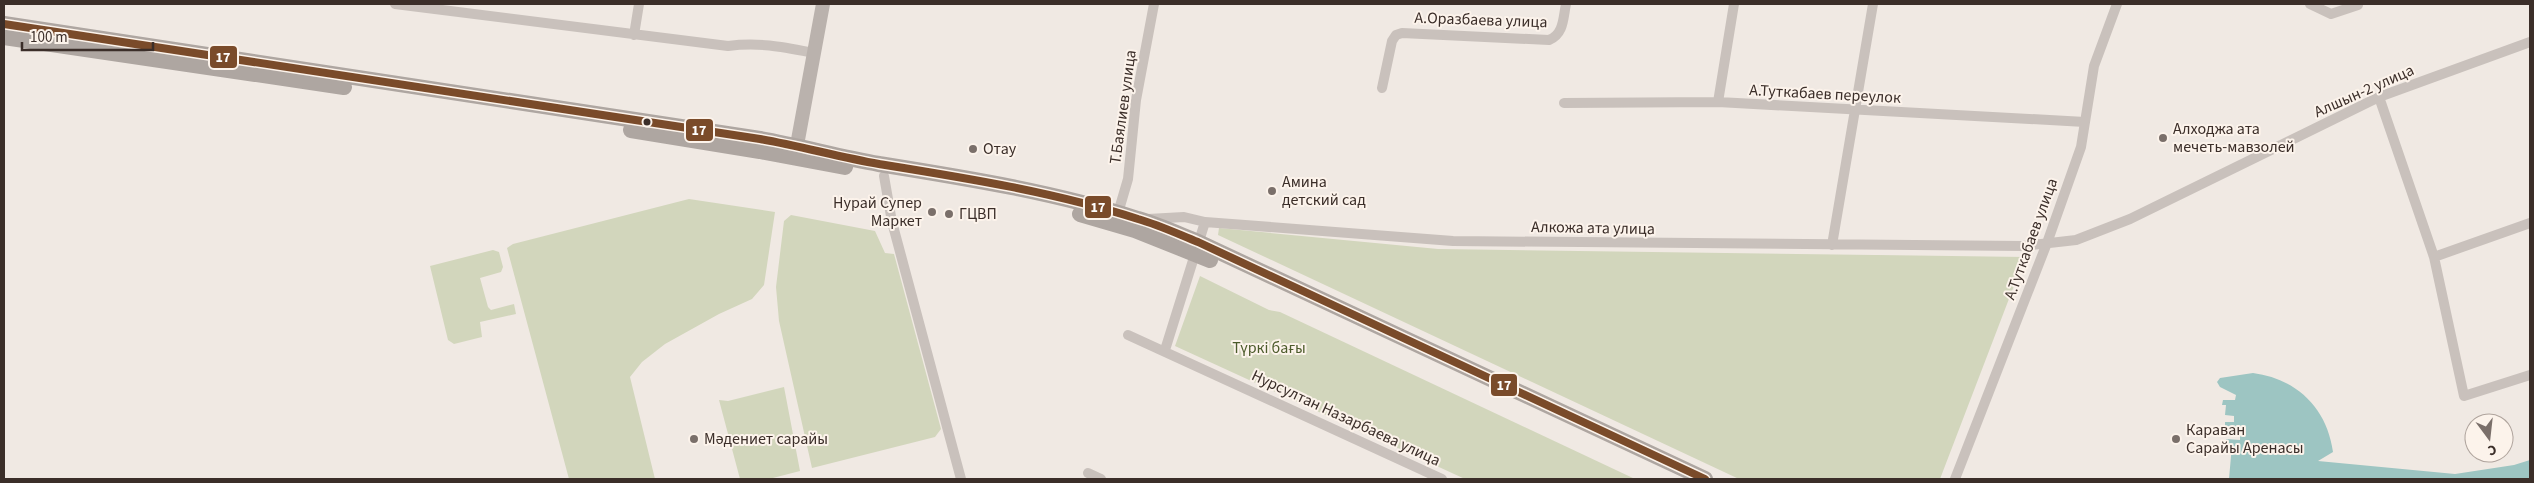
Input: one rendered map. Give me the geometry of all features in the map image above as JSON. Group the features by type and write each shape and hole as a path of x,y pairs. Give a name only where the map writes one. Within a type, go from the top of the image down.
{"main road":[{"path":"796,151 823,4"},
{"path":"4,24 878,164 932,171 1037,192 1118,213 1140,219 1679,479"},
{"path":"4,37 796,151 884,176 1044,205 1197,248 1705,479"}],"street":[{"path":"394,4 728,46 754,43 775,45 814,54"},
{"path":"634,35 639,4"},
{"name":"Т.Баялиев улица","path":"1118,213 1128,179 1136,100 1154,4"},
{"name":"А.Оразбаева улица","path":"1382,88 1392,41 1396,35 1402,33 1549,40 1557,37 1561,31 1566,4"},
{"path":"1718,102 1734,4"},
{"path":"1832,245 1873,4"},
{"name":"А.Туткабаев улица","path":"1955,479 2082,147 2094,66 2117,4"},
{"path":"2310,4 2331,14 2358,5"},
{"name":"Алшын-2 улица","path":"2047,242 2076,240 2130,219 2379,96 2530,42"},
{"path":"2379,96 2434,257 2464,396 2530,375"},
{"name":"А.Туткабаев переулок","path":"1564,103 1718,102 1854,111 2085,122"},
{"path":"884,176 892,222 961,479"},
{"name":"Алкожа ата улица","path":"1140,219 1184,217 1205,222 1453,241 2023,246 2047,242"},
{"path":"1165,350 1205,222"},
{"path":"2434,257 2530,223"},
{"name":"Нурсултан Назарбаева улица","path":"1128,335 1165,350 1442,479"},
{"path":"1088,473 1101,479"}],"green space":[{"path":"689,199 775,212 764,285 752,299 719,314 665,344 642,362 630,377 655,479 569,479 507,248 513,244"},
{"path":"791,215 875,231 885,253 894,254 941,429 935,437 812,468 779,321 776,287 784,221"},
{"path":"1219,228 1438,249 2025,257 1940,479 1739,479 1218,235"},
{"path":"493,250 499,252 503,267 501,272 480,278 488,307 491,310 514,304 516,314 480,322 482,337 454,344 448,340 430,266"},
{"name":"Түркі бағы","path":"1200,276 1269,310 1280,312 1635,479 1465,479 1175,346"},
{"path":"784,387 800,471 769,479 740,479 719,400 728,401"}],"water":[{"path":"2253,373 2269,376 2296,389 2317,409 2330,436 2333,452 2318,461 2455,474 2514,465 2530,460 2530,479 2229,479 2232,445 2225,445 2226,439 2240,440 2240,432 2225,431 2225,422 2234,422 2234,416 2225,415 2226,405 2222,405 2223,400 2235,400 2236,395 2220,387 2217,382 2220,378"}],"transit line":[{"name":"17","path":"4,24 760,139 864,161 1042,193 1106,209 1153,224 1198,242 1705,479"}],"place":[{"name":"Алходжа ата мечеть-мавзолей","path":"2163,138"},
{"name":"Отау","path":"973,149"},
{"name":"Амина детский сад","path":"1272,191"},
{"name":"Нурай Супер Маркет","path":"932,212"},
{"name":"ГЦВП","path":"949,214"},
{"name":"Мәдениет сарайы","path":"694,439"},
{"name":"Караван Сарайы Аренасы","path":"2176,439"}]}
